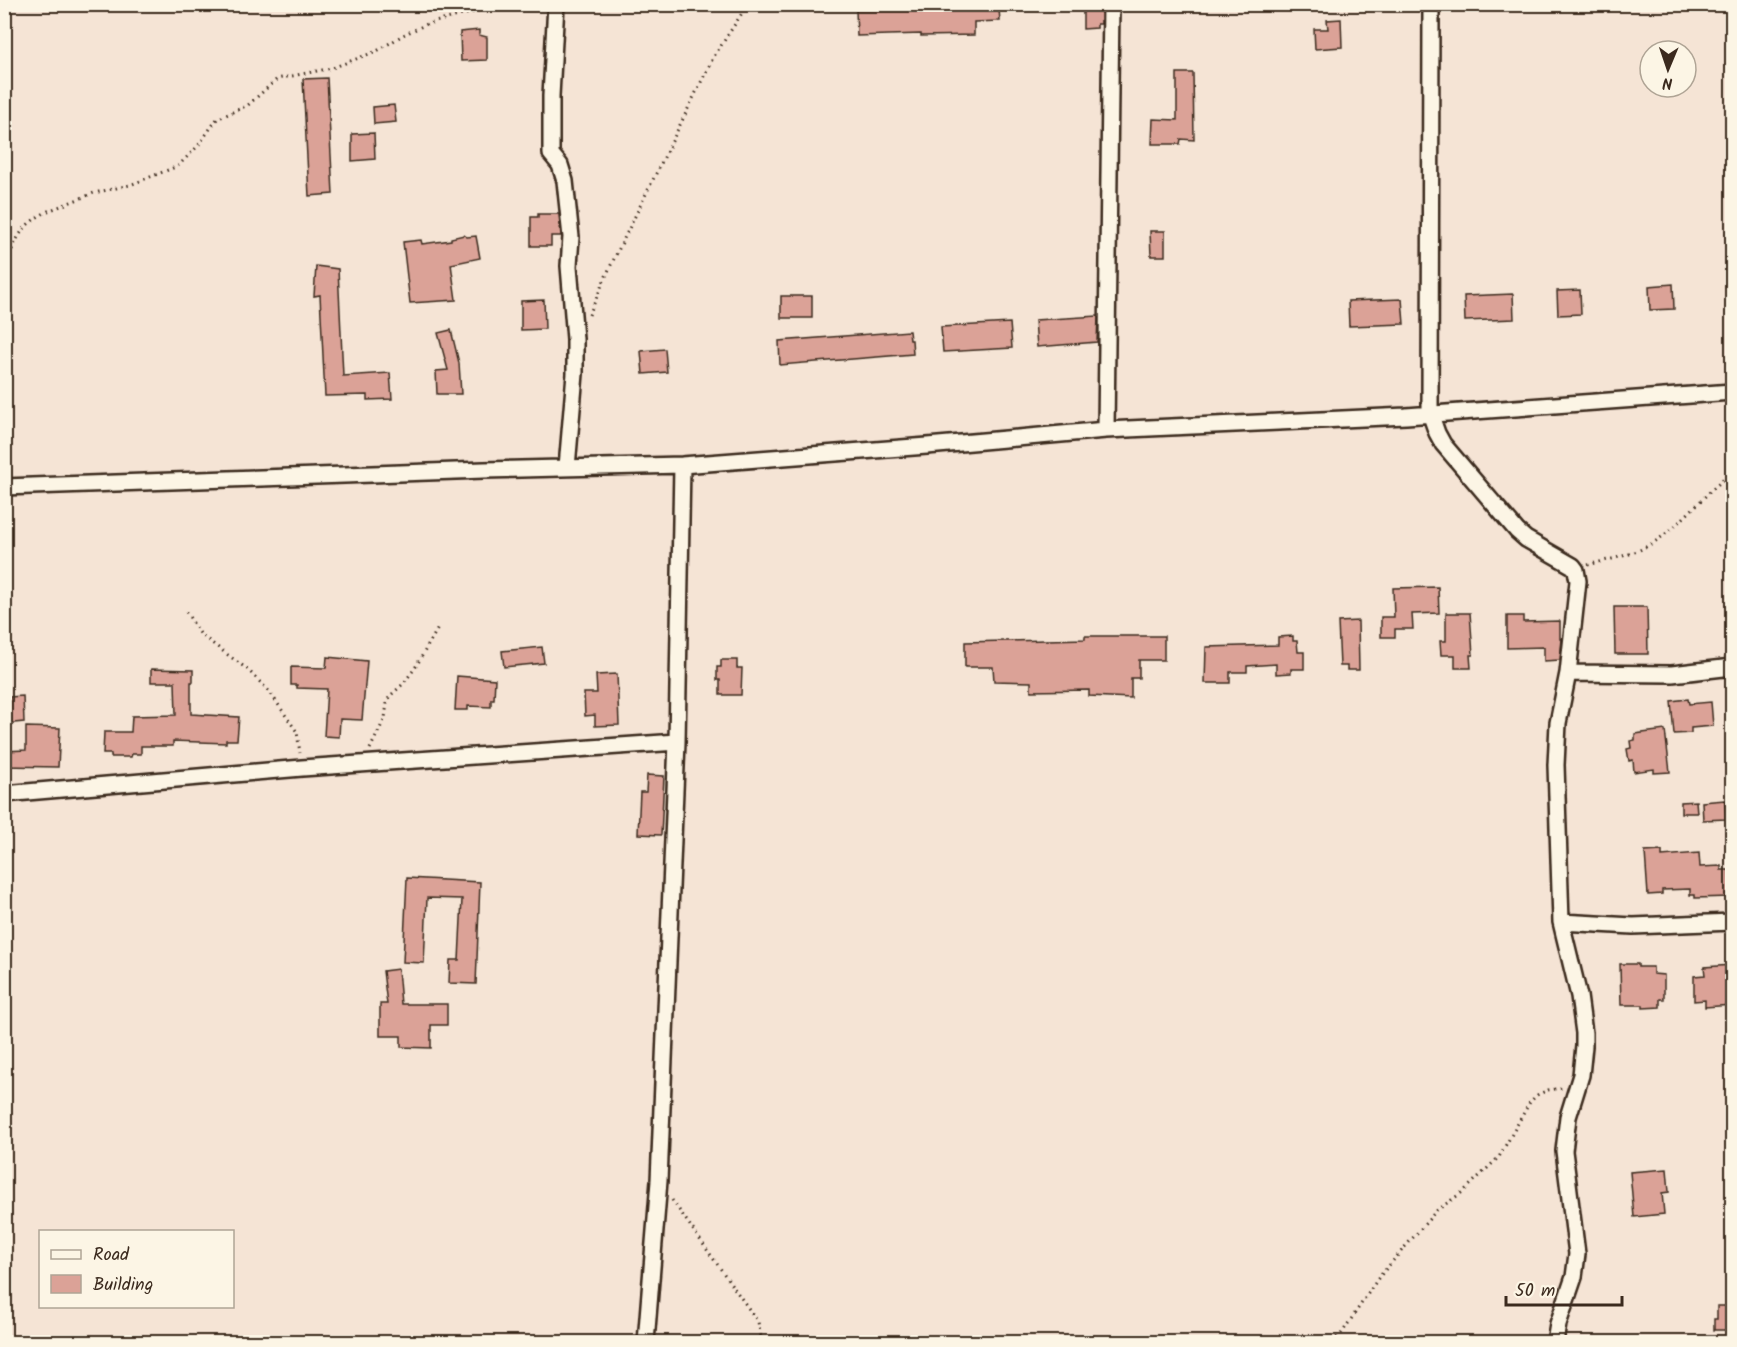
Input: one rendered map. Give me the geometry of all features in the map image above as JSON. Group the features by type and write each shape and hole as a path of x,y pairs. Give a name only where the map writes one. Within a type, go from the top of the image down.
{"street":[{"path":"556,4 551,96 551,154 560,165 565,181 571,237 569,266 575,339 575,374 567,467"},
{"path":"1106,430 1111,4"},
{"path":"1431,4 1430,413 1443,444 1517,531 1526,539 1575,568 1578,590 1568,673 1558,723 1556,765 1561,922 1579,996 1584,1033 1583,1060 1568,1117 1564,1151 1577,1254 1574,1277 1558,1323 1555,1342"},
{"path":"4,487 682,465 1106,430 1406,416 1732,392"},
{"path":"646,1342 659,1181 676,742 682,465"},
{"path":"1568,673 1672,674 1732,667"},
{"path":"4,794 302,768 676,742"},
{"path":"1561,922 1634,926 1732,922"}],"path":[{"path":"4,266 18,237 36,218 48,211 94,194 130,184 178,166 198,146 217,119 248,105 277,79 332,69 377,51 427,24 505,4"},
{"path":"575,339 599,296 614,259 713,57 748,4"},
{"path":"1575,568 1629,555 1648,546 1732,473"},
{"path":"186,612 201,635 247,669 277,701 297,732 302,768"},
{"path":"363,764 385,718 387,701 415,668 438,628"},
{"path":"1332,1342 1342,1333 1379,1277 1436,1211 1464,1191 1499,1157 1522,1113 1537,1095 1559,1087 1577,1089"},
{"path":"659,1181 758,1322 762,1342"}],"building":[{"path":"1083,4 1101,4 1101,24 1097,24 1097,28 1083,29"},
{"path":"973,7 973,10 999,9 1000,21 974,22 974,35 857,36 856,10"},
{"path":"1341,19 1342,47 1315,49 1314,29 1328,29 1327,20"},
{"path":"479,30 479,35 487,37 487,60 461,61 460,32"},
{"path":"1177,73 1193,73 1194,140 1181,139 1180,144 1152,144 1153,119 1177,120"},
{"path":"327,78 333,194 309,196 303,79"},
{"path":"394,105 396,122 374,124 373,107"},
{"path":"374,133 375,159 352,161 352,134"},
{"path":"538,214 559,214 561,236 551,236 551,246 531,246 531,217 538,217"},
{"path":"1150,231 1165,231 1165,256 1151,256"},
{"path":"464,235 476,236 480,258 451,264 456,300 410,303 403,242 421,240 422,244 451,240 451,238"},
{"path":"316,266 338,269 343,376 390,373 392,399 367,400 367,395 325,396 320,295 314,296"},
{"path":"1673,284 1674,309 1650,310 1649,286"},
{"path":"1580,290 1581,314 1558,315 1557,291"},
{"path":"1513,294 1514,319 1465,321 1464,296"},
{"path":"781,296 812,296 812,318 781,318"},
{"path":"1402,299 1404,324 1349,326 1348,301"},
{"path":"544,300 545,329 521,330 521,301"},
{"path":"1098,316 1097,342 1037,347 1035,320"},
{"path":"1010,323 1012,348 943,352 941,327"},
{"path":"451,330 459,363 461,394 437,394 436,371 448,370 438,333"},
{"path":"909,331 913,354 780,365 779,341"},
{"path":"665,349 667,372 643,374 641,351"},
{"path":"1438,587 1439,613 1412,614 1413,629 1395,629 1395,637 1381,637 1381,617 1394,617 1393,588"},
{"path":"1614,607 1647,607 1648,654 1615,654"},
{"path":"1446,613 1470,613 1473,655 1470,655 1471,668 1455,668 1455,655 1441,655 1440,641 1446,641"},
{"path":"1507,616 1523,616 1523,622 1560,621 1560,639 1562,639 1560,660 1544,661 1544,647 1507,648"},
{"path":"1358,621 1359,670 1347,670 1347,666 1340,666 1338,622"},
{"path":"1085,636 1164,636 1164,660 1139,660 1139,678 1131,678 1131,698 1089,696 1089,690 1031,691 1031,682 994,681 993,667 965,667 965,642 1085,639"},
{"path":"1293,636 1293,641 1297,641 1298,652 1304,652 1304,669 1291,669 1291,673 1276,674 1276,664 1247,666 1247,672 1230,672 1230,683 1205,683 1206,647 1278,645 1278,637"},
{"path":"542,647 544,663 504,667 502,651"},
{"path":"327,657 367,661 362,720 340,719 339,737 324,736 327,689 297,688 297,685 291,685 291,667 326,668"},
{"path":"721,660 737,660 737,668 742,668 741,695 720,695 717,667 721,667"},
{"path":"151,669 193,670 191,714 239,717 237,740 226,740 226,743 173,741 173,746 141,746 141,754 132,754 131,757 111,757 111,754 103,754 104,732 131,732 132,716 176,715 175,682 151,682"},
{"path":"617,674 619,725 595,726 595,715 585,716 584,693 597,693 596,675"},
{"path":"457,676 495,679 494,699 491,699 491,707 468,706 468,710 455,710"},
{"path":"23,696 24,722 4,724 4,699"},
{"path":"1688,699 1689,704 1711,702 1713,726 1691,728 1691,733 1674,734 1671,701"},
{"path":"26,727 60,728 58,767 4,766 4,751 26,750"},
{"path":"1665,730 1670,772 1654,773 1654,769 1634,772 1633,760 1629,761 1627,749 1631,748 1630,741 1635,740 1635,734"},
{"path":"647,775 664,776 661,835 638,834 640,792 646,792"},
{"path":"1725,800 1726,819 1703,820 1702,802"},
{"path":"1696,801 1697,813 1681,813 1681,802"},
{"path":"1662,851 1662,856 1699,853 1700,867 1721,866 1721,870 1729,870 1730,897 1695,898 1695,895 1690,895 1690,889 1662,890 1662,894 1648,895 1645,852"},
{"path":"407,878 480,882 476,984 449,983 450,960 459,960 462,899 427,898 424,963 403,962"},
{"path":"1620,964 1653,967 1653,974 1664,975 1664,999 1660,999 1660,1007 1643,1008 1643,1005 1621,1005"},
{"path":"1732,965 1732,1005 1705,1007 1705,1000 1694,1001 1694,976 1705,975 1704,967"},
{"path":"398,969 401,1004 447,1004 447,1025 431,1025 431,1048 401,1047 401,1036 380,1036 380,1004 387,1004 383,971"},
{"path":"1667,1169 1669,1192 1662,1193 1664,1214 1634,1217 1630,1172"},
{"path":"1717,1306 1732,1306 1732,1330 1714,1330"}]}
